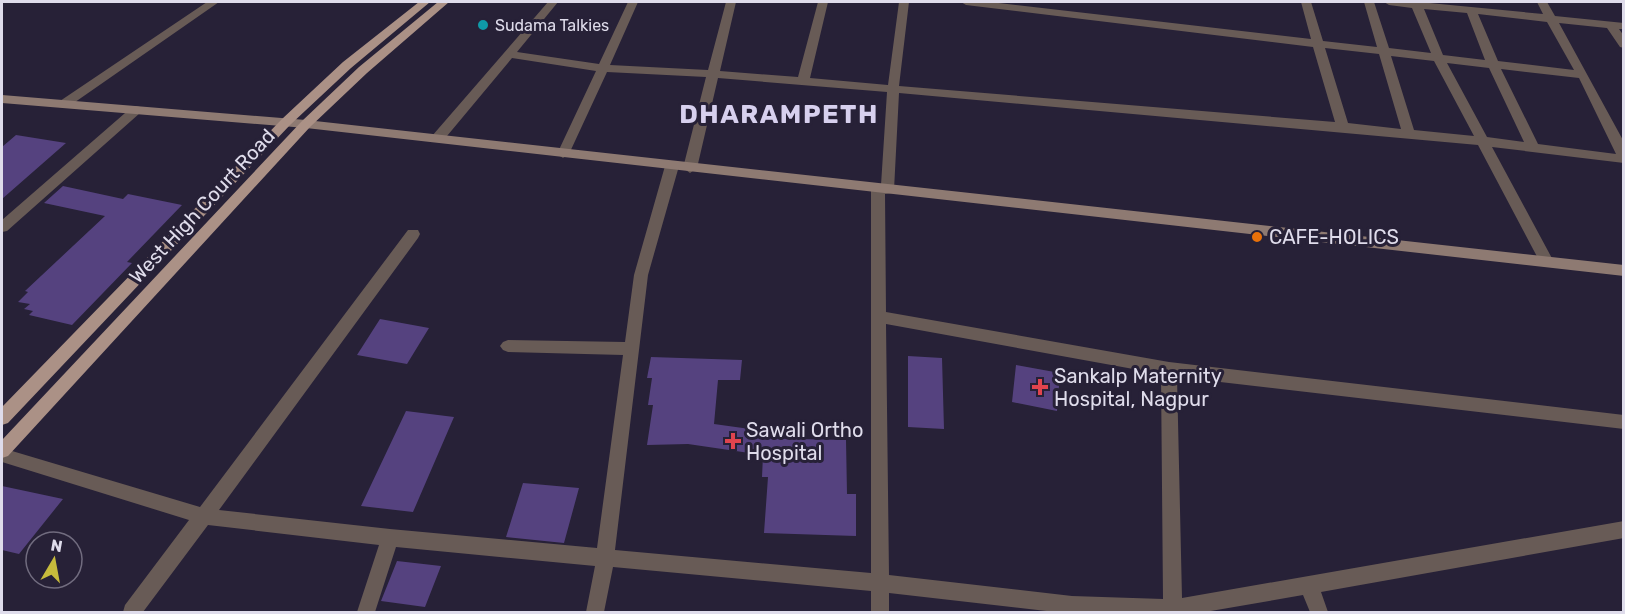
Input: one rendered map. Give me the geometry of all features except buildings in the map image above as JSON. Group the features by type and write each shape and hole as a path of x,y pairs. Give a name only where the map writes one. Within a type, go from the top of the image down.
{"main road":[{"name":"West High Court Road","path":"2,418 286,122 347,65 425,2"},
{"name":"West High Court Road","path":"2,453 306,124 363,70 444,2"}],"street":[{"path":"64,104 214,2"},
{"path":"437,139 553,2"},
{"path":"563,154 633,2"},
{"path":"690,168 731,2"},
{"path":"803,81 823,2"},
{"path":"880,612 880,317 883,190 904,2"},
{"path":"966,2 1583,75"},
{"path":"1306,2 1343,127"},
{"path":"1369,2 1386,51 1409,135"},
{"path":"1389,2 1623,26"},
{"path":"1542,2 1583,75 1623,158"},
{"path":"1416,4 1438,57 1547,262"},
{"path":"1471,10 1493,64 1534,149"},
{"path":"1610,24 1623,45"},
{"path":"509,54 603,68 803,81 1343,127 1623,158"},
{"path":"2,99 306,124 1623,271"},
{"path":"2,227 136,110"},
{"path":"595,612 605,559 641,275 672,166"},
{"path":"132,612 413,234"},
{"path":"880,317 1169,369 1623,422"},
{"path":"508,346 631,350"},
{"path":"1169,369 1172,611"},
{"path":"2,453 202,516 390,538 879,583 1072,605 1172,611 1309,584 1623,529"},
{"path":"366,612 390,538"},
{"path":"1309,584 1319,612"}],"place":[{"name":"Sudama Talkies","path":"483,25"},
{"name":"CAFE-HOLICS","path":"1257,237"},
{"name":"Sankalp Maternity Hospital, Nagpur","path":"1040,387"},
{"name":"Sawali Ortho Hospital","path":"733,441"}],"district":[{"name":"DHARAMPETH","path":"779,114"}]}
